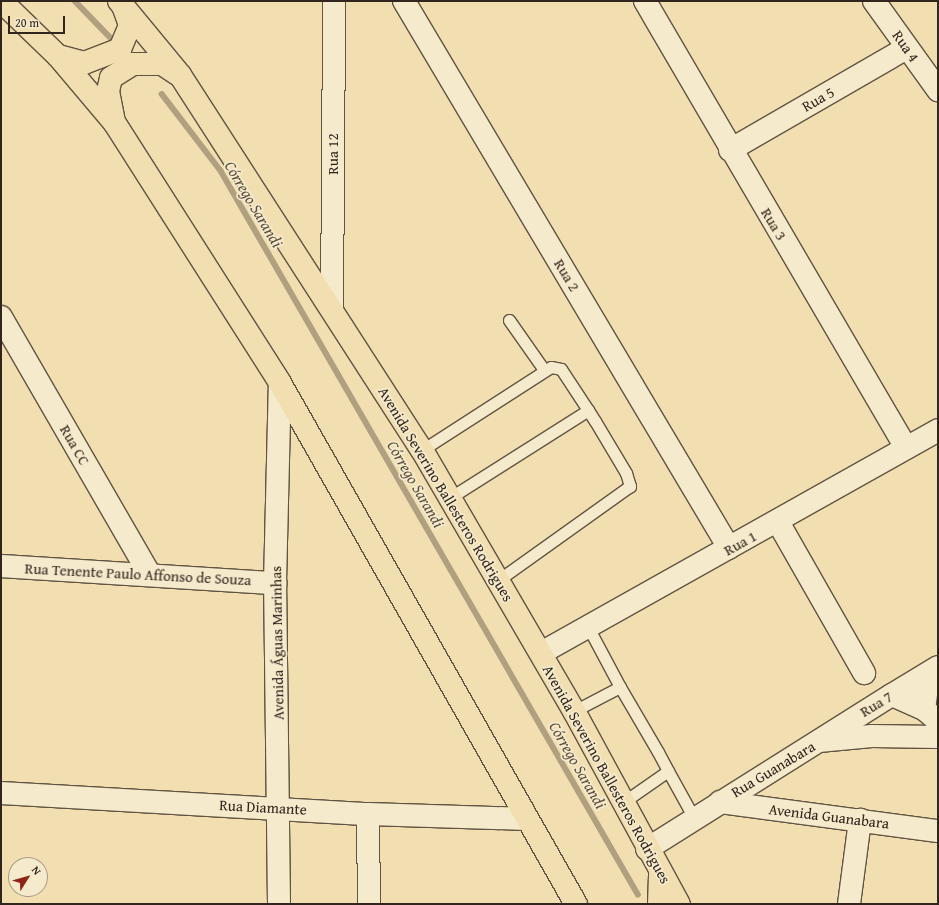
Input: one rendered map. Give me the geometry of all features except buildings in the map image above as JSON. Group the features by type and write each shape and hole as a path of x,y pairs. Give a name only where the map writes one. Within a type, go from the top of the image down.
{"main road":[{"name":"Avenida Severino Ballesteros Rodrigues","path":"121,3 180,75 332,307 422,450 448,499 541,653 574,711 647,849 679,904"},
{"path":"58,56 84,63 120,50 128,34 130,25 121,3"},
{"path":"2,4 58,56 114,122 280,383 525,819 576,903"},
{"path":"114,122 108,91 111,78 133,64 162,64 180,75"},
{"path":"659,904 660,871"}],"street":[{"name":"Rua 12","path":"332,307 334,1"},
{"name":"Rua 2","path":"404,1 729,548"},
{"name":"Rua 3","path":"645,1 730,150 905,446"},
{"name":"Rua 4","path":"874,1 938,90"},
{"name":"Rua 5","path":"730,150 907,48"},
{"name":"Rua CC","path":"1,318 149,573"},
{"name":"Avenida Águas Marinhas","path":"279,904 275,583 280,383"},
{"name":"Rua 1","path":"541,653 778,522 905,446 936,437"},
{"path":"778,522 864,673"},
{"name":"Rua Tenente Paulo Affonso de Souza","path":"1,566 149,573 275,583"},
{"name":"Rua 7","path":"814,741 938,667"},
{"path":"931,715 927,687 938,672"},
{"path":"892,694 931,715"},
{"name":"Rua Guanabara","path":"647,849 814,741 872,736 938,737"},
{"name":"Rua Diamante","path":"1,793 368,814 525,819"},
{"name":"Avenida Guanabara","path":"720,802 938,830"},
{"path":"368,814 369,904"},
{"path":"849,904 860,820"}],"lane":[{"path":"509,320 544,370"},
{"path":"422,450 544,370 561,369 626,473 630,486 497,581"},
{"path":"448,499 588,410"},
{"path":"588,627 694,818"},
{"path":"574,711 620,687"},
{"path":"622,803 668,771"}],"waterway":[{"name":"Córrego Sarandi","path":"75,1 111,38"},
{"name":"Córrego Sarandi","path":"162,94 221,171 638,894"}]}
